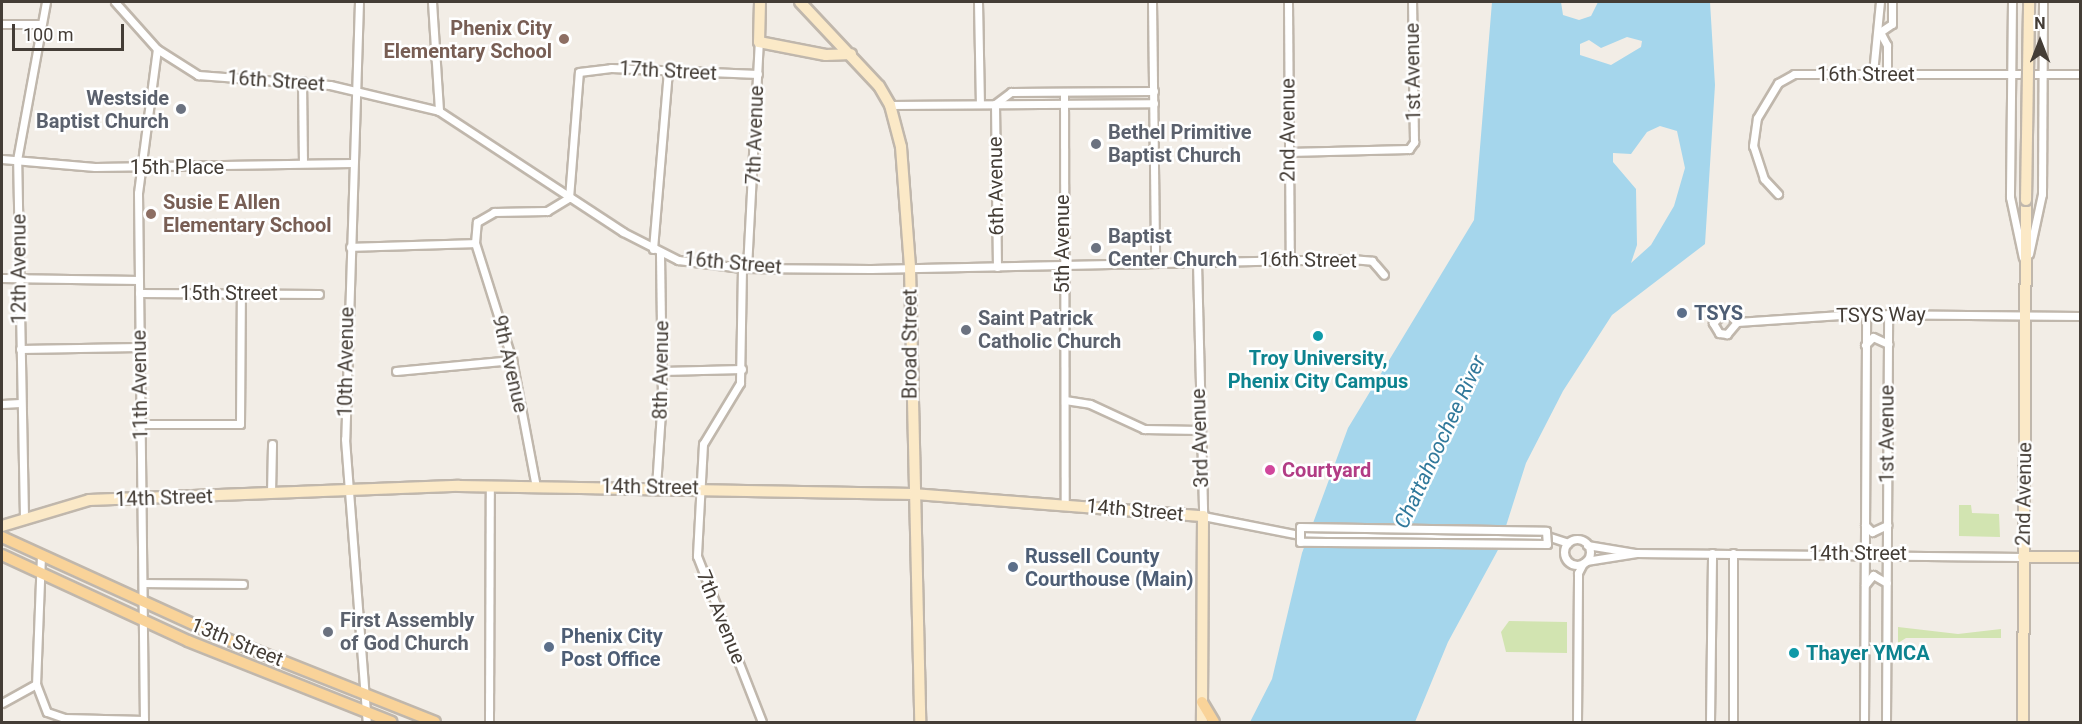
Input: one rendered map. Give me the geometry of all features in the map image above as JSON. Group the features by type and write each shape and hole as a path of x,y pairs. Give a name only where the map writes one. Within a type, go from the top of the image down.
{"main road":[{"path":"2,537 41,555"},
{"path":"2,555 40,574"},
{"name":"13th Street","path":"41,555 144,603 435,723"},
{"name":"13th Street","path":"40,574 367,718 392,723"},
{"path":"1202,702 1214,723"}],"street":[{"path":"2,24 41,24 46,2"},
{"name":"16th Street","path":"115,2 157,49 198,75 302,81 354,89 438,111 569,198 660,253 745,268 997,267 1290,259 1372,261 1384,275"},
{"name":"10th Avenue","path":"358,2 350,247 348,491 367,694 367,718"},
{"path":"432,2 438,111"},
{"path":"758,74 759,2"},
{"name":"Broad Street","path":"800,2 851,54 890,105 904,165 910,268 920,723"},
{"path":"978,2 980,104"},
{"path":"1152,2 1155,263"},
{"name":"2nd Avenue","path":"1288,2 1290,259"},
{"name":"1st Avenue","path":"1288,152 1408,149 1413,141 1412,2"},
{"path":"1873,74 1880,32 1880,2"},
{"path":"1880,32 1892,24 1892,2"},
{"name":"2nd Avenue","path":"2012,2 2010,197 2026,265"},
{"name":"2nd Avenue","path":"2023,723 2029,2"},
{"name":"2nd Avenue","path":"2026,265 2042,194 2043,2"},
{"name":"12th Avenue","path":"24,517 17,160 41,24"},
{"path":"1880,32 1887,45 1887,74"},
{"path":"759,42 826,55 851,54"},
{"name":"11th Avenue","path":"144,721 144,583 139,347 140,167 157,49"},
{"name":"17th Street","path":"569,198 579,72 758,74"},
{"path":"653,249 668,72"},
{"name":"7th Avenue","path":"758,74 745,268 742,369 736,392 706,436 697,487 701,574 762,723"},
{"name":"16th Street","path":"1778,194 1764,179 1754,146 1767,97 1794,74 2080,74"},
{"path":"302,81 303,163"},
{"path":"995,104 1011,92 1154,91"},
{"name":"5th Avenue","path":"1064,92 1061,265 1065,504"},
{"path":"890,105 1154,103"},
{"name":"6th Avenue","path":"995,104 997,267"},
{"name":"15th Place","path":"2,159 140,167 352,163"},
{"path":"350,247 475,243 473,231 485,215 547,212 569,198"},
{"name":"9th Avenue","path":"475,243 512,360 536,487"},
{"name":"8th Avenue","path":"656,487 662,371 660,253"},
{"name":"3rd Avenue","path":"1197,262 1203,516 1202,723"},
{"path":"2,278 139,280"},
{"name":"15th Street","path":"139,293 319,294"},
{"path":"140,424 240,424 243,351 241,293"},
{"name":"1st Avenue","path":"1864,723 1866,314"},
{"name":"TSYS Way","path":"1737,322 1866,314 2025,316"},
{"name":"1st Avenue","path":"1886,723 1888,314"},
{"path":"2025,316 2080,316"},
{"path":"1865,345 1873,337 1888,344"},
{"path":"20,349 139,347"},
{"path":"396,371 512,360"},
{"path":"662,371 742,369"},
{"path":"1065,400 1090,404 1144,429 1200,430"},
{"path":"2,404 20,403"},
{"path":"271,493 272,444"},
{"path":"489,723 490,486"},
{"name":"14th Street","path":"2,526 71,501 490,486 697,487 914,494 1065,504 1203,516 1300,535 1546,536 1568,543 1580,540 1587,545 1636,553 1887,552 2080,558"},
{"path":"1865,525 1872,532 1887,525"},
{"path":"1300,527 1546,531 1546,536 1547,544 1300,542 1300,527"},
{"path":"1568,543 1565,557 1578,573"},
{"path":"1577,723 1578,573 1585,562 1587,545"},
{"name":"14th Street","path":"1571,564 1636,553"},
{"path":"1710,723 1712,553"},
{"path":"1733,553 1733,723"},
{"path":"41,555 36,684 47,712 55,717 144,721"},
{"path":"1865,585 1873,575 1887,583"},
{"name":"13th Street","path":"144,583 243,584"},
{"path":"2,703 36,684"}],"green space":[{"path":"1959,505 1971,505 1972,513 1999,514 2000,537 1959,536"},
{"path":"1509,621 1567,622 1567,653 1506,652 1501,632"},
{"path":"1898,627 1958,634 2001,629 2001,638 1906,638 1898,643"}],"water":[{"name":"Chattahoochee River","path":"1492,2 1561,2 1563,15 1579,20 1591,16 1598,2 1710,2 1715,85 1705,244 1612,315 1563,391 1526,463 1499,548 1448,642 1415,722 1250,722 1272,679 1302,553 1348,428 1474,220","holes":["1627,37 1642,41 1641,47 1611,65 1580,55 1580,44 1589,40 1601,48","1660,126 1677,131 1685,168 1674,206 1651,245 1631,263 1637,245 1636,189 1613,162 1613,153 1631,154 1647,132"]}],"place":[{"name":"Phenix City Elementary School","path":"564,39"},
{"name":"Westside Baptist Church","path":"181,109"},
{"name":"Bethel Primitive Baptist Church","path":"1096,144"},
{"name":"Susie E Allen Elementary School","path":"151,214"},
{"name":"Baptist Center Church","path":"1096,248"},
{"name":"TSYS","path":"1682,313"},
{"name":"Saint Patrick Catholic Church","path":"966,330"},
{"name":"Troy University, Phenix City Campus","path":"1318,336"},
{"name":"Courtyard","path":"1270,470"},
{"name":"Russell County Courthouse (Main)","path":"1013,567"},
{"name":"First Assembly of God Church","path":"328,632"},
{"name":"Phenix City Post Office","path":"549,647"},
{"name":"Thayer YMCA","path":"1794,653"}]}
